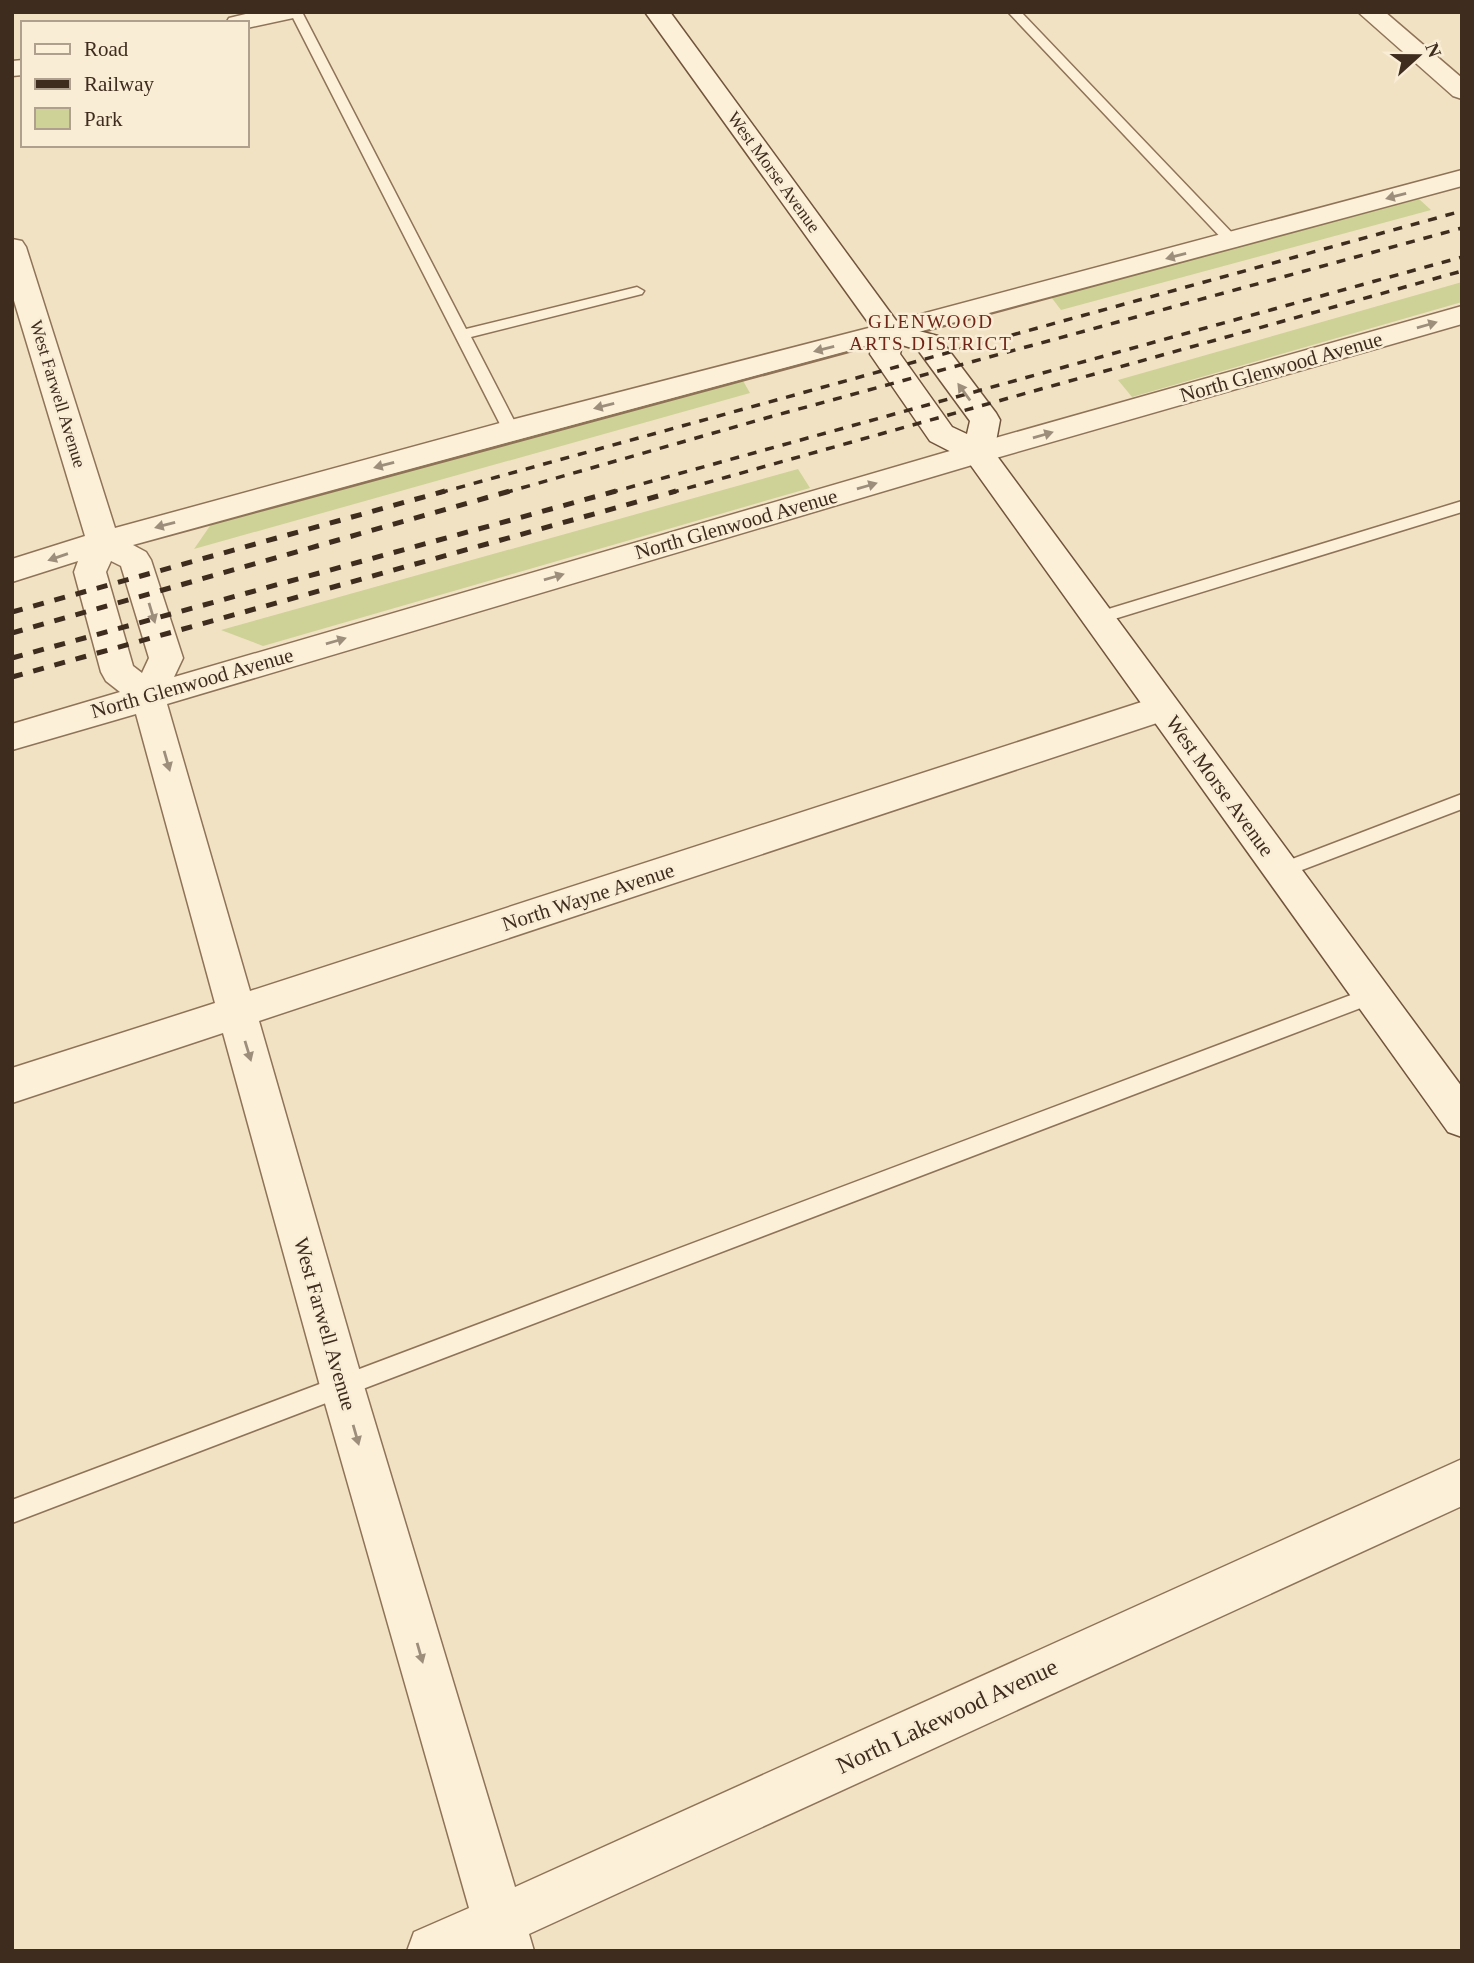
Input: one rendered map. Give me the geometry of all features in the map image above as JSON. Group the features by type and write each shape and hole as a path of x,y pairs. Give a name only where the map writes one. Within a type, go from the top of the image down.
{"street":[{"path":"247,21 289,12"},
{"name":"West Morse Avenue","path":"657,12 890,332 885,354 941,433 978,453 1462,1119"},
{"path":"1370,12 1462,91"},
{"path":"12,571 103,542 511,430 890,332 1462,178"},
{"name":"West Farwell Avenue","path":"12,247 103,542"},
{"name":"North Glenwood Avenue","path":"12,737 978,453 1462,316"},
{"path":"890,332 928,343 985,420 978,453"},
{"path":"103,542 135,560 166,658 148,696 118,672 90,572 103,542"},
{"name":"West Farwell Avenue","path":"148,696 342,1386 503,1936"},
{"name":"North Wayne Avenue","path":"12,1086 1163,708"},
{"name":"North Lakewood Avenue","path":"433,1951 503,1936 1462,1482"}],"lane":[{"path":"296,12 511,430"},
{"path":"1014,12 1232,241"},
{"path":"462,335 637,290"},
{"path":"1098,618 1462,506"},
{"path":"1281,871 1462,801"},
{"path":"12,1512 1372,995"}],"green space":[{"path":"1419,199 1431,210 1061,310 1051,297"},
{"path":"1462,282 1462,302 1132,397 1118,380"},
{"path":"742,379 750,393 194,549 214,520"},
{"path":"798,469 810,488 263,646 221,630"}],"railway":[{"path":"439,493 1462,211"},
{"path":"504,493 766,418 1462,228"},
{"path":"609,493 1462,257"},
{"path":"670,493 1462,271"},
{"path":"12,612 445,491"},
{"path":"12,633 510,491"},
{"path":"12,658 616,491"},
{"path":"12,677 676,491"}],"district":[{"name":"GLENWOOD ARTS DISTRICT","path":"931,332"}]}
